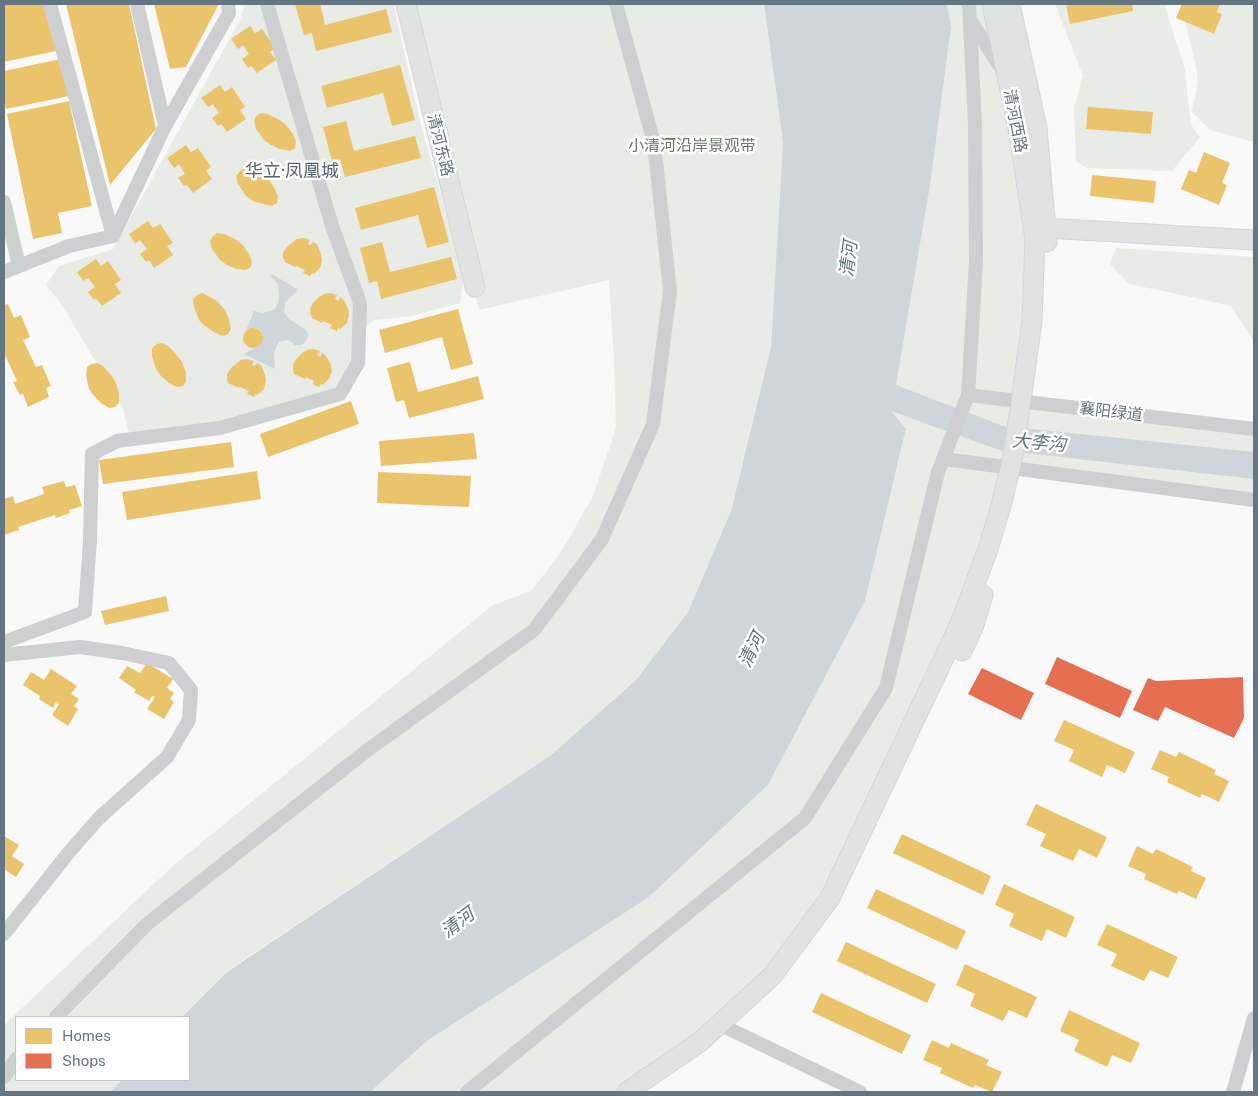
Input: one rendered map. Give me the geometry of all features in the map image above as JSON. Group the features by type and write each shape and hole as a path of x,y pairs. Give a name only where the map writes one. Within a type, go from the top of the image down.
{"main road":[{"name":"清河东路","path":"406,4 474,287"},
{"name":"清河西路","path":"992,4 1038,232"},
{"path":"646,1092 700,1055 772,976 830,898 960,624 988,549 1016,463 1025,406 1038,232 1036,128 1010,4"},
{"path":"1038,232 1254,240"},
{"path":"627,1092 724,1027"}],"street":[{"path":"50,4 113,236"},
{"path":"137,4 165,126"},
{"path":"113,236 165,126 229,13 228,4"},
{"path":"4,642 85,612 90,540 92,454 117,440 220,428 340,394 358,363 360,303 332,226 267,4"},
{"path":"57,1016 147,924 369,749 534,630 602,539 653,424 670,291 654,143 616,4"},
{"path":"467,1092 805,818 886,688 938,472 966,400 976,262 975,125 969,4"},
{"path":"970,19 1007,78"},
{"path":"4,202 19,266"},
{"path":"4,272 69,246 113,236"},
{"path":"4,254 19,266"},
{"name":"襄阳绿道","path":"966,400 1254,429"},
{"path":"945,456 1016,463 1254,500"},
{"path":"4,655 80,647 122,654 169,663 191,690 188,720 167,757 98,818 4,934"},
{"path":"1233,1092 1254,1018"},
{"path":"724,1027 860,1092"},
{"path":"4,1077 15,1060"}],"green space":[{"path":"245,4 393,4 422,129 464,274 460,303 412,316 374,320 359,334 358,363 340,394 220,428 130,439 123,408 62,305 46,285 59,266 113,249 240,20"},
{"name":"小清河沿岸景观带","path":"407,4 764,4 783,142 771,347 731,511 688,612 636,680 551,755 227,971 183,1016 15,1016 15,1081 121,1081 110,1092 4,1092 4,1025 174,865 493,605 531,591 560,554 593,496 616,428 609,280 479,310"},
{"path":"947,4 992,4 1035,239 1021,401 1254,429 1254,500 1015,474 835,900 768,970 635,1092 370,1092 427,1041 649,897 768,785 865,601 906,430 890,411 931,179 951,27"},
{"path":"1055,4 1164,4 1185,69 1192,126 1200,137 1172,171 1087,168 1076,162 1074,108 1083,76"},
{"path":"1220,4 1254,4 1254,141 1210,130 1192,112 1198,82 1185,22 1214,34 1222,14 1217,12"},
{"path":"1116,248 1254,257 1254,342 1231,306 1129,284 1110,264"}],"water":[{"path":"764,4 947,4 951,27 931,179 896,385 1003,426 1254,452 1254,479 999,450 891,411 906,429 865,601 768,785 649,897 427,1041 370,1092 110,1092 121,1081 190,1081 190,1016 183,1016 227,972 551,755 636,680 688,612 731,511 771,347 783,142"},
{"path":"272,274 297,289 285,302 284,312 289,319 306,330 308,335 302,345 295,345 286,340 279,342 274,352 275,369 244,354 260,345 262,339 262,333 259,329 246,330 254,311 263,313 275,309 278,303 278,285 271,276"}],"building: Homes":[{"path":"4,4 45,4 56,51 4,62"},
{"path":"66,4 129,4 156,129 110,185"},
{"path":"154,4 219,4 186,67 170,69"},
{"path":"295,4 320,4 325,25 386,9 392,32 316,51 312,33 304,35"},
{"path":"1066,4 1132,4 1133,11 1070,24"},
{"path":"1182,4 1220,4 1217,12 1222,14 1214,34 1176,18"},
{"path":"250,26 255,33 262,29 275,48 270,52 276,60 257,73 251,66 248,68 242,59 249,54 243,45 238,49 231,39"},
{"path":"61,59 69,96 6,109 4,71"},
{"path":"400,65 415,120 392,126 383,93 327,108 321,86"},
{"path":"220,85 225,92 232,87 245,107 240,110 246,119 227,132 221,124 218,126 212,118 219,113 213,104 208,107 201,98"},
{"path":"69,101 92,206 58,213 62,233 33,239 7,114"},
{"path":"1088,107 1153,112 1151,134 1086,129"},
{"path":"261,113 278,119 286,125 293,134 296,142 295,148 290,151 280,149 264,140 256,129 254,121 256,116"},
{"path":"346,121 354,151 415,136 421,158 345,177 340,159 332,161 323,127"},
{"path":"186,145 191,152 198,148 211,167 206,171 212,179 193,193 178,178 185,174 179,164 174,168 167,158"},
{"path":"1204,152 1230,163 1222,183 1227,185 1219,205 1181,189 1189,170 1196,173"},
{"path":"243,169 260,174 269,180 278,197 277,203 272,206 263,204 253,201 246,196 236,177"},
{"path":"1092,175 1156,181 1154,203 1090,196"},
{"path":"434,187 449,242 427,248 418,215 361,230 355,208"},
{"path":"148,221 153,228 160,224 173,243 167,246 173,255 154,268 149,260 146,262 140,254 147,249 140,240 135,243 129,234"},
{"path":"217,233 235,239 243,245 252,262 251,267 246,270 237,269 220,260 212,249 210,241"},
{"path":"304,238 310,240 308,244 311,245 313,242 317,244 322,260 320,268 310,276 303,273 305,270 285,262 283,257 286,248 297,239"},
{"path":"382,242 390,272 451,257 457,279 381,299 377,281 369,283 360,248"},
{"path":"96,259 101,266 108,261 121,280 115,284 121,293 102,306 88,292 95,287 88,278 83,281 77,272"},
{"path":"202,293 218,302 225,310 231,329 228,334 222,336 199,320 193,299"},
{"path":"330,293 337,295 335,299 338,301 340,297 344,300 348,309 347,323 340,329 338,328 337,331 330,328 332,325 312,318 310,312 313,303 319,297"},
{"path":"8,304 14,318 21,315 30,337 23,340 36,367 42,365 51,386 46,388 49,397 28,407 23,394 20,395 13,382 17,381 4,353 4,305"},
{"path":"458,309 473,364 451,370 442,337 385,353 379,330"},
{"path":"253,328 260,331 263,338 260,345 253,348 246,345 243,338 246,331"},
{"path":"162,343 168,346 182,362 186,373 186,381 183,386 177,387 169,383 156,369 152,348"},
{"path":"313,349 320,351 317,355 320,357 322,353 326,356 332,371 329,379 319,387 313,384 314,381 294,374 293,368 296,359 302,353"},
{"path":"241,360 254,361 252,365 255,366 257,363 261,365 265,375 264,389 257,395 255,394 254,397 247,394 249,391 228,383 227,378 227,374 232,367"},
{"path":"410,362 418,392 478,376 484,399 409,418 404,400 396,402 387,368"},
{"path":"97,363 103,366 116,383 119,403 115,407 109,408 101,403 89,389 86,375 87,367"},
{"path":"351,401 359,424 268,457 260,434"},
{"path":"474,433 477,459 381,466 379,441"},
{"path":"231,442 234,467 103,484 99,460"},
{"path":"257,471 261,499 127,520 122,492"},
{"path":"378,472 471,476 469,507 377,503"},
{"path":"64,481 66,487 75,485 82,506 69,510 70,513 56,518 55,515 18,527 19,530 4,535 4,499 13,496 15,504 44,494 42,487"},
{"path":"166,596 169,611 105,625 101,611"},
{"path":"147,663 173,679 167,688 174,693 170,699 174,702 164,719 147,709 155,697 152,696 149,701 134,692 136,690 119,678 127,666 140,673"},
{"path":"51,669 77,686 71,694 79,699 74,706 78,709 68,726 52,715 59,704 56,702 53,708 39,699 40,696 23,685 31,672 44,680"},
{"path":"1064,720 1135,752 1125,773 1107,765 1102,777 1069,761 1074,750 1054,741"},
{"path":"1160,750 1176,757 1179,752 1216,770 1214,774 1229,781 1219,802 1202,794 1200,798 1167,782 1169,777 1151,769"},
{"path":"1036,804 1107,837 1097,858 1079,849 1073,861 1040,846 1046,834 1026,825"},
{"path":"902,834 991,876 983,895 893,853"},
{"path":"4,836 19,845 12,856 24,864 16,877 4,869"},
{"path":"1137,846 1153,854 1156,849 1193,867 1191,871 1206,878 1196,899 1179,891 1177,894 1144,879 1146,874 1128,866"},
{"path":"1004,884 1075,917 1066,938 1047,929 1042,941 1009,926 1014,914 995,905"},
{"path":"876,889 966,931 957,950 867,908"},
{"path":"1107,924 1178,957 1168,978 1150,970 1144,981 1111,966 1117,954 1097,945"},
{"path":"846,942 936,984 927,1003 837,961"},
{"path":"965,964 1037,997 1027,1018 1009,1010 1003,1021 970,1006 975,994 956,985"},
{"path":"821,993 911,1035 902,1054 812,1012"},
{"path":"1069,1010 1140,1043 1131,1063 1112,1055 1107,1067 1074,1051 1079,1040 1060,1031"},
{"path":"932,1040 949,1048 951,1043 989,1060 986,1065 1002,1072 992,1092 975,1085 973,1088 940,1073 942,1068 923,1060"}],"building: Shops":[{"path":"1057,657 1132,691 1120,718 1045,684"},
{"path":"982,668 1034,693 1021,720 968,694"},
{"path":"1243,677 1244,718 1234,738 1165,707 1158,721 1133,710 1148,678 1156,681"}],"district":[{"name":"华立·凤凰城","path":"292,171"}],"water label":[{"name":"清河","path":"849,259"},
{"name":"大李沟","path":"1039,443"},
{"name":"清河","path":"752,650"},
{"name":"清河","path":"458,923"}]}
